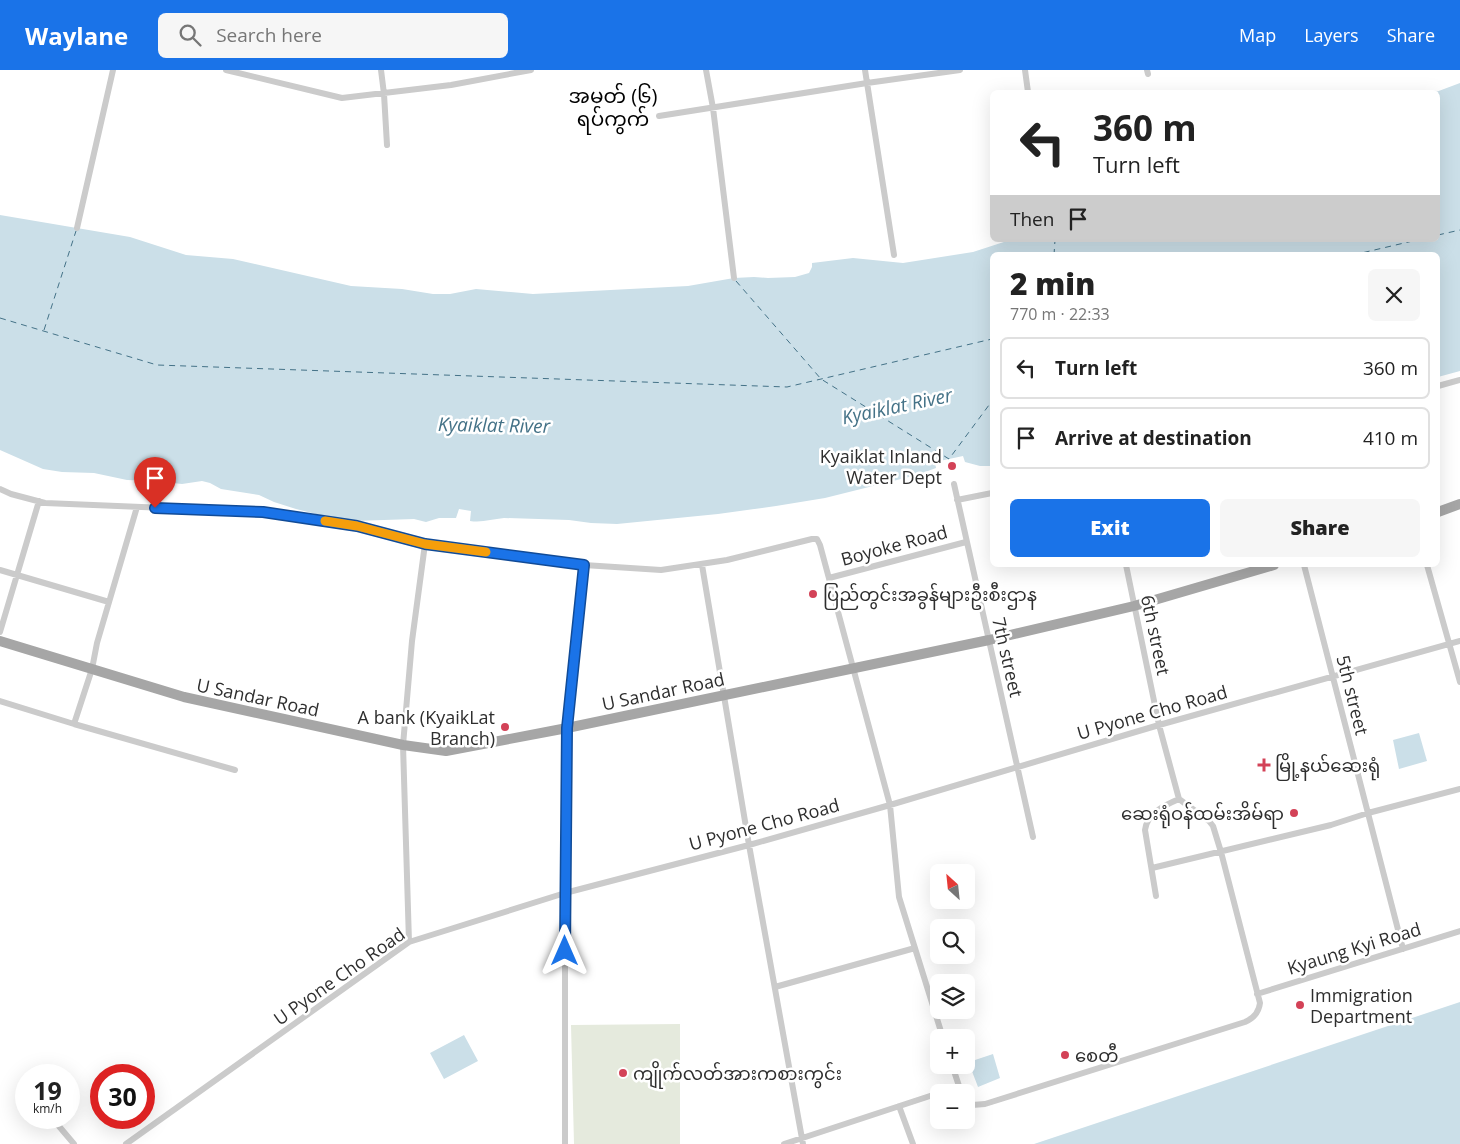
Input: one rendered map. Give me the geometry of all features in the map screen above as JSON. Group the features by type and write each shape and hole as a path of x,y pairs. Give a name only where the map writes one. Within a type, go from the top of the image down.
{"main road":[{"path":"1440,511 1460,504"},
{"name":"U Sandar Road","path":"0,642 184,697 403,745 446,751 567,728 989,640 1134,606 1267,567"}],"street":[{"path":"77,228 113,70"},
{"path":"226,70 342,98 450,85 531,70"},
{"path":"381,70 387,145"},
{"path":"706,70 713,108 734,278"},
{"path":"865,70 894,254"},
{"path":"660,116 960,70"},
{"path":"1025,70 1028,90"},
{"path":"1440,385 1460,380"},
{"name":"7th street","path":"954,484 1033,837"},
{"path":"0,489 11,494 45,503 263,512 357,526 425,544 584,565 661,570 727,560 814,539 820,542 890,805 899,897 940,1029"},
{"name":"Boyoke Road","path":"957,500 990,493"},
{"path":"0,632 39,501"},
{"path":"74,724 92,668 97,643 137,507"},
{"name":"Boyoke Road","path":"829,578 966,542"},
{"path":"409,942 403,745 412,641 425,544"},
{"path":"565,1144 567,728 584,565"},
{"path":"702,565 749,845 802,1141"},
{"name":"6th street","path":"1126,567 1159,725 1179,799"},
{"name":"5th street","path":"1305,567 1403,949"},
{"path":"1428,567 1460,682"},
{"path":"0,570 109,602"},
{"name":"U Pyone Cho Road","path":"126,1144 409,942 565,893 749,845 1159,725 1460,640"},
{"path":"0,701 236,770"},
{"path":"1152,868 1332,825 1368,813 1460,789"},
{"path":"975,1105 985,1104 1245,1022 1252,1018 1258,1011 1260,1003 1221,852 1211,823 1179,799 1152,815 1146,823 1145,830 1156,896"},
{"name":"Kyaung Kyi Road","path":"1257,994 1460,931"},
{"path":"775,986 915,948"},
{"path":"784,1144 802,1141 930,1095"},
{"path":"899,1106 913,1144"},
{"path":"61,1129 74,1144"}],"shaded area":[{"path":"680,1024 680,1144 574,1144 571,1025"}],"water":[{"name":"Kyaiklat River","path":"1460,83 1460,371 1440,376 1440,252 990,252 990,466 980,466 965,462 963,456 935,462 936,468 917,475 825,498 718,514 617,524 504,518 470,521 471,511 459,509 456,518 439,518 426,522 414,519 354,521 296,509 259,495 221,489 202,481 182,484 127,480 94,473 62,472 43,469 0,450 0,215 130,237 186,255 233,259 351,286 402,289 433,294 450,294 476,289 533,294 688,286 734,278 795,277 809,273 812,263 853,258 903,263 973,252 1004,242 1440,242 1440,90"},
{"path":"1419,733 1427,761 1399,769 1393,740"},
{"path":"1460,1002 1460,1144 1034,1144"},
{"path":"464,1035 478,1061 444,1079 430,1053"},
{"path":"993,1054 1000,1078 978,1087 973,1074 975,1074 975,1060"}],"ferry route":[{"path":"1440,235 1460,230"},
{"path":"44,330 76,231"},
{"path":"1054,252 1055,242"},
{"path":"1366,252 1408,242"},
{"path":"736,281 821,379 949,459 990,404"},
{"path":"0,318 157,365 787,387 990,339"}],"slow traffic":[{"path":"325,521 357,526 425,544 486,552"}],"place":[{"name":"Kyaiklat Inland Water Dept","path":"952,466"},
{"name":"ပြည်တွင်းအခွန်များဦးစီးဌာန","path":"813,594"},
{"name":"A bank (KyaikLat Branch)","path":"505,727"},
{"name":"မြို့နယ်ဆေးရုံ","path":"1264,765"},
{"name":"ဆေးရုံဝန်ထမ်းအိမ်ရာ","path":"1294,813"},
{"name":"Immigration Department","path":"1300,1005"},
{"name":"စေတီ","path":"1065,1055"},
{"name":"ကျိုက်လတ်အားကစားကွင်း","path":"623,1073"}],"district":[{"name":"အမှတ် (၆) ရပ်ကွက်","path":"613,106"}],"route":[{"path":"155,508 263,512 357,526 425,544 584,565 567,728 565,951"}]}
